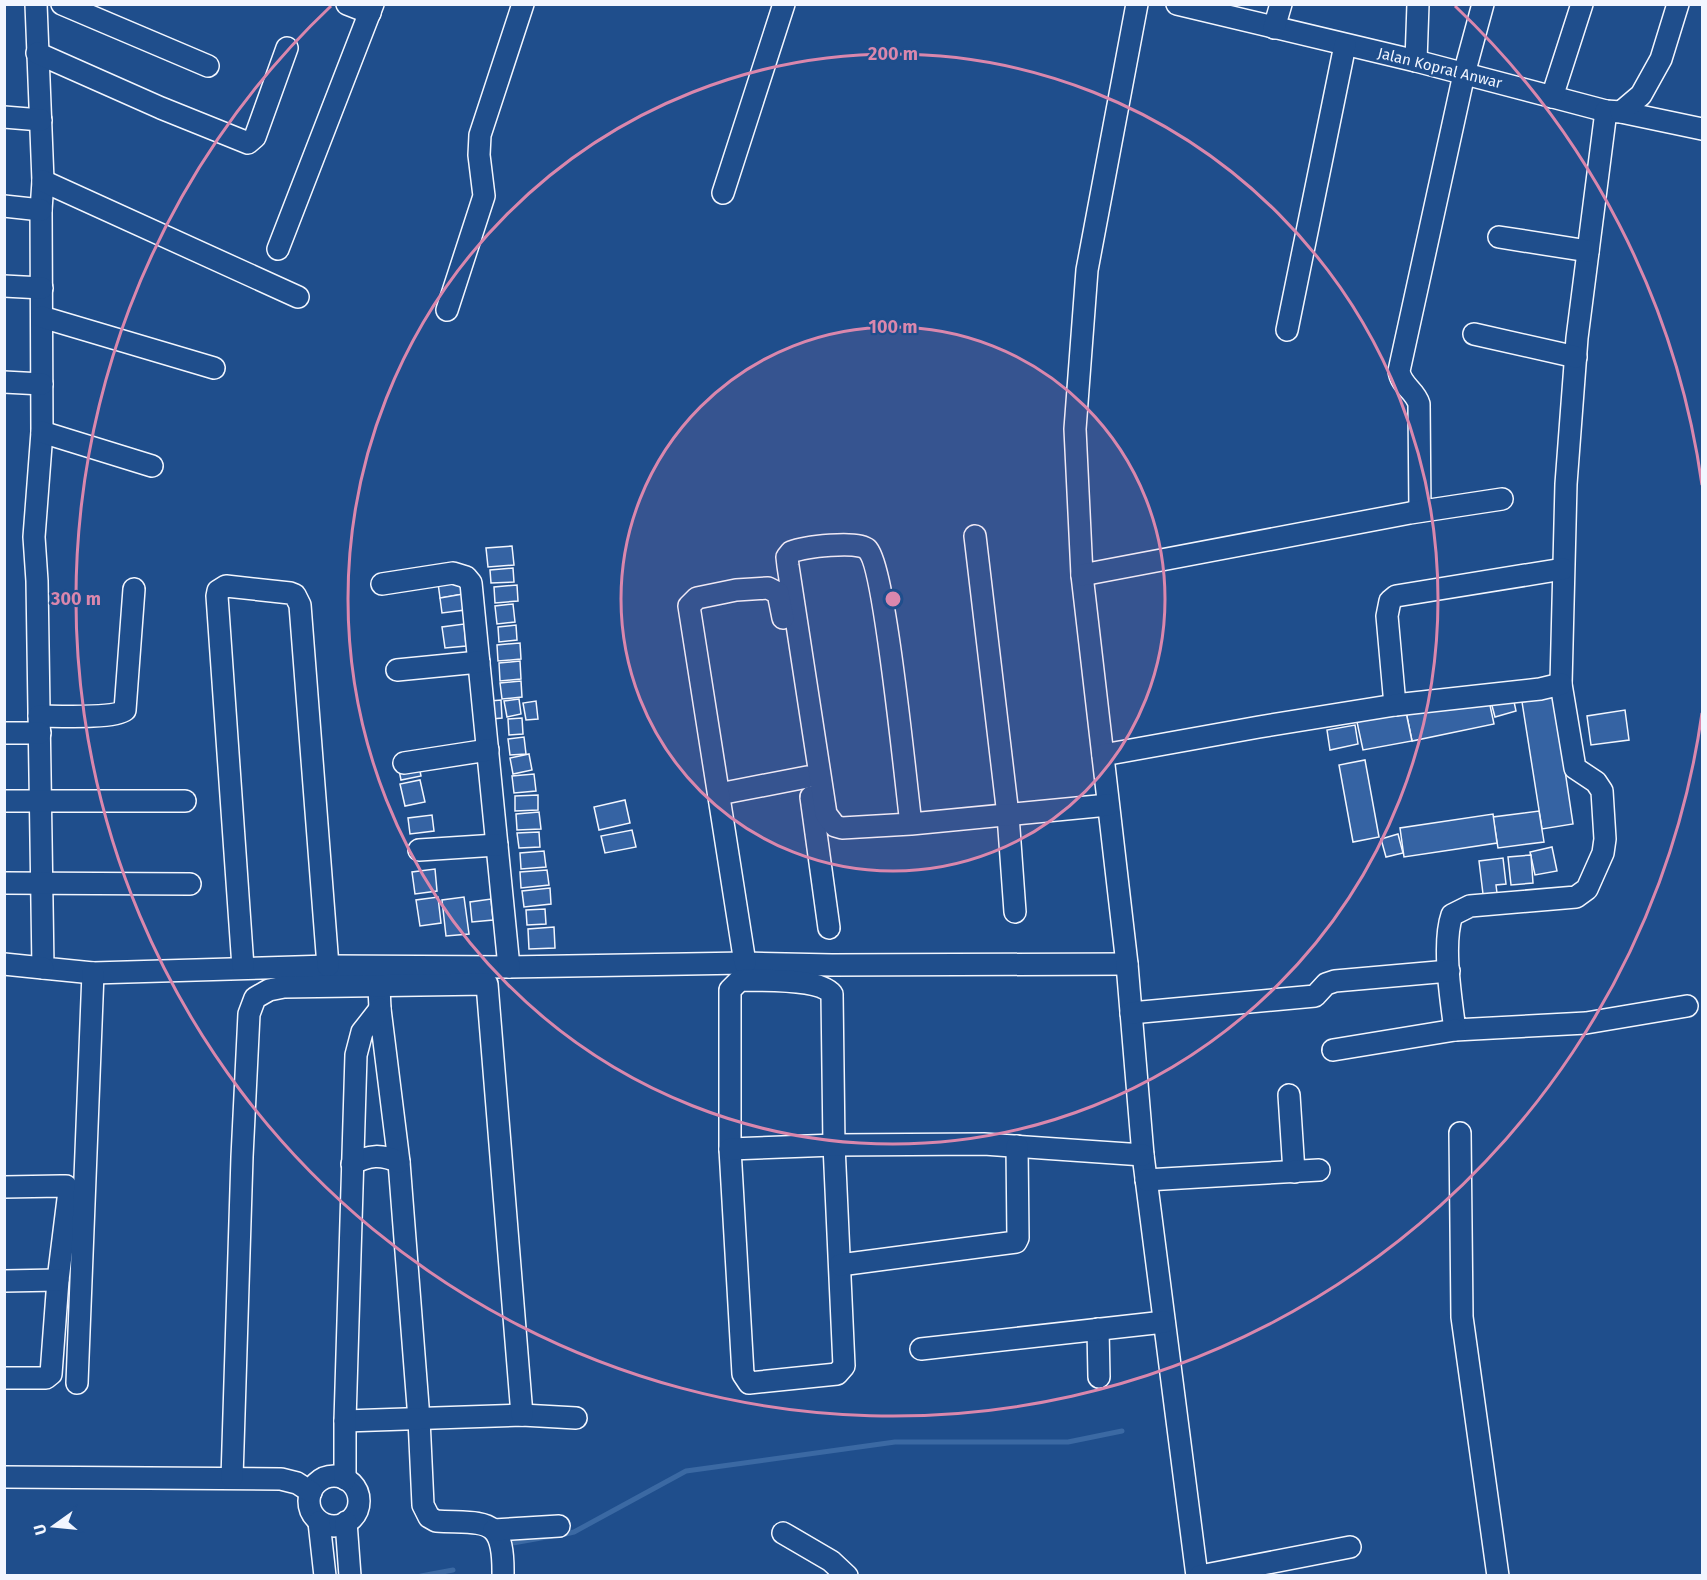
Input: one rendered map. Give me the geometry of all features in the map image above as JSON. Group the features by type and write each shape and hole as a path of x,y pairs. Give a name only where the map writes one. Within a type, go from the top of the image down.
{"street":[{"path":"36,4 43,181 41,210 42,432 34,537 43,968"},
{"path":"62,4 90,9 208,66"},
{"path":"278,249 371,9 347,4"},
{"path":"447,310 484,196 479,155 480,135 523,4"},
{"path":"723,193 784,4"},
{"path":"1137,4 1087,270 1075,429 1082,574 1127,964 1143,1155 1198,1575 1350,1547"},
{"name":"Jalan Kopral Anwar","path":"1177,4 1416,61 1613,112 1702,129"},
{"path":"1274,28 1281,4"},
{"path":"1416,61 1418,4"},
{"path":"1420,511 1419,404 1416,395 1402,381 1399,371 1464,74 1483,4"},
{"path":"1552,97 1582,4"},
{"path":"1455,1030 1449,971 1449,925 1452,915 1470,906 1576,897 1587,889 1600,860 1605,839 1602,791 1596,782 1575,768 1561,684 1566,484 1576,357 1588,251 1613,112 1641,95 1661,59 1678,4"},
{"path":"1287,330 1345,45"},
{"path":"38,53 160,108 248,143 255,137 286,48"},
{"path":"4,117 41,120"},
{"path":"43,181 298,297"},
{"path":"4,206 41,210"},
{"path":"1499,237 1588,251"},
{"path":"4,286 42,288"},
{"path":"42,317 214,368"},
{"path":"1474,334 1576,357"},
{"path":"4,382 42,384"},
{"path":"42,432 152,466"},
{"path":"1082,574 1420,511 1502,499"},
{"path":"975,536 1008,814 1015,912"},
{"path":"911,824 896,692 878,576 872,555 857,544 791,552 787,557 788,566 826,814 835,826 842,828 911,824 1108,805"},
{"path":"1395,705 1387,616 1390,601 1396,596 1563,569"},
{"path":"382,584 453,573 466,577 471,583 509,967"},
{"path":"243,967 217,596 218,591 226,586 290,593 295,596 300,605 328,966"},
{"path":"745,963 689,606 697,598 736,590 768,588 778,593 829,928"},
{"path":"4,733 39,724 110,715 125,710 134,589"},
{"path":"397,670 479,662"},
{"path":"1103,755 1395,705 1561,684"},
{"path":"404,763 488,750"},
{"path":"719,794 807,777"},
{"path":"4,801 185,801"},
{"path":"419,850 497,845"},
{"path":"4,883 190,884"},
{"path":"4,964 93,973 328,966 509,967 745,963 1127,964"},
{"path":"1131,1013 1311,996 1318,994 1326,984 1335,981 1449,971"},
{"path":"77,1383 93,973"},
{"path":"739,981 815,984 828,989 832,994 834,1145 843,1366 837,1374 749,1383 743,1374 730,1149 730,990 739,981"},
{"path":"232,1478 249,1014 255,998 269,990 284,987 487,984 522,1415"},
{"path":"379,987 399,1162 425,1511 436,1521 485,1524 494,1530 500,1540 503,1553 503,1575"},
{"path":"1333,1050 1455,1030 1586,1023 1687,1006"},
{"path":"345,1479 356,1055 362,1032 380,1009"},
{"path":"1289,1095 1294,1172"},
{"path":"1460,1133 1462,1317 1498,1575"},
{"path":"730,1149 834,1145 984,1144 1143,1155"},
{"path":"840,1265 1016,1242 1018,1238 1017,1146"},
{"path":"352,1164 364,1157 374,1155 399,1162"},
{"path":"1146,1180 1319,1170"},
{"path":"4,1187 61,1186 68,1188 50,1375 46,1378 4,1378"},
{"path":"4,1281 58,1280"},
{"path":"921,1348 1164,1322"},
{"path":"1098,1329 1099,1377"},
{"path":"345,1421 522,1415 576,1418"},
{"path":"319,1521 335,1526 346,1522 355,1514 358,1498 356,1491 345,1479 327,1477 315,1485 310,1492 310,1508 319,1521 325,1575"},
{"path":"4,1478 281,1479 297,1483 310,1492"},
{"path":"346,1522 350,1575"},
{"path":"494,1530 559,1526"},
{"path":"783,1533 831,1561 847,1575"}],"building":[{"path":"512,546 514,565 488,567 486,548"},
{"path":"513,568 514,582 491,583 490,570"},
{"path":"461,580 463,594 440,598 438,583"},
{"path":"517,585 518,601 495,603 494,587"},
{"path":"463,594 465,610 442,613 440,598"},
{"path":"513,604 515,622 497,624 495,606"},
{"path":"464,624 466,646 445,648 442,627"},
{"path":"516,625 517,640 499,642 498,627"},
{"path":"520,643 521,659 498,661 497,645"},
{"path":"520,661 521,679 500,681 499,663"},
{"path":"521,681 522,697 502,699 500,683"},
{"path":"1488,696 1494,724 1412,741 1406,712"},
{"path":"1513,697 1516,711 1495,717 1491,702"},
{"path":"1554,697 1573,824 1542,829 1522,702"},
{"path":"519,699 521,714 507,717 504,701"},
{"path":"501,700 502,718 492,719 490,701"},
{"path":"536,701 538,719 526,720 523,703"},
{"path":"1625,710 1629,740 1591,745 1587,716"},
{"path":"1406,712 1412,741 1363,750 1357,722"},
{"path":"522,718 523,734 509,735 508,719"},
{"path":"1355,725 1358,744 1330,750 1327,730"},
{"path":"524,737 526,754 510,755 508,739"},
{"path":"529,754 532,770 513,774 510,758"},
{"path":"1365,760 1379,837 1353,842 1339,765"},
{"path":"419,766 421,776 401,780 399,770"},
{"path":"534,774 536,791 514,793 512,776"},
{"path":"420,780 425,802 405,806 400,784"},
{"path":"538,795 538,810 515,811 515,796"},
{"path":"625,800 630,823 599,830 594,807"},
{"path":"1539,811 1544,842 1498,848 1493,817"},
{"path":"539,812 541,829 517,830 516,814"},
{"path":"1493,814 1497,843 1404,857 1400,828"},
{"path":"432,815 434,831 410,834 408,818"},
{"path":"632,830 636,847 605,853 601,836"},
{"path":"539,832 540,847 519,848 517,833"},
{"path":"1398,834 1403,853 1386,857 1381,839"},
{"path":"1552,847 1557,871 1535,875 1530,852"},
{"path":"544,851 546,867 521,869 520,853"},
{"path":"1531,855 1533,883 1511,885 1508,857"},
{"path":"1503,858 1506,884 1496,885 1497,893 1483,894 1479,861"},
{"path":"435,869 437,891 415,894 412,872"},
{"path":"547,870 549,885 521,888 520,872"},
{"path":"550,888 551,904 524,907 522,891"},
{"path":"438,897 441,923 420,926 416,900"},
{"path":"464,897 469,934 446,936 442,900"},
{"path":"491,899 493,920 472,922 470,902"},
{"path":"545,909 546,924 527,925 526,910"},
{"path":"554,927 555,948 529,949 528,929"}],"waterway":[{"path":"561,1535 574,1532 686,1471 895,1442 1068,1442 1122,1431"},
{"path":"513,1543 552,1536"},
{"path":"421,1576 453,1570"}]}
